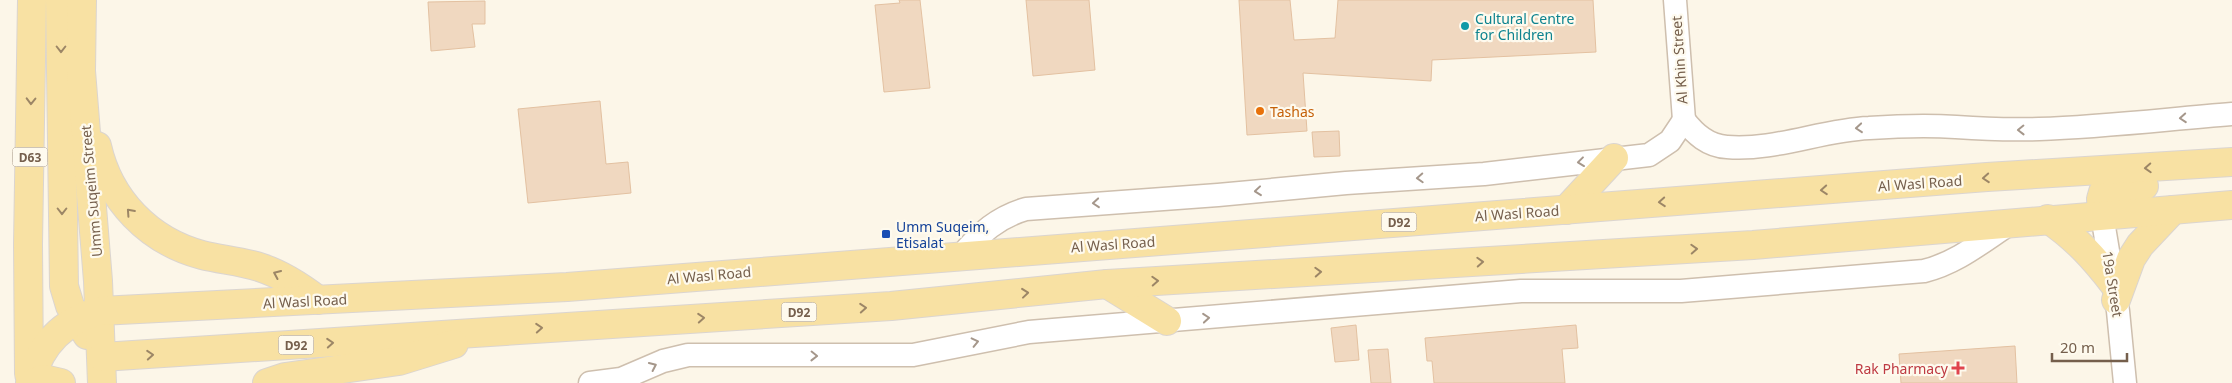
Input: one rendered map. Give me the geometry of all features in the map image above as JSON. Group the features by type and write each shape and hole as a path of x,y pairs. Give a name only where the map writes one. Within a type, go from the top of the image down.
{"main road":[{"name":"D63","path":"30,383 28,244 32,0"},
{"path":"60,0 64,286 70,306 88,315"},
{"name":"Umm Suqeim Street","path":"82,0 81,71 98,281 88,315 102,370"},
{"path":"81,71 100,157 106,174 114,191 137,219 167,242 185,250 264,268 289,280 318,300"},
{"path":"1566,210 1614,158"},
{"path":"2102,215 2102,195 2106,190 2182,182 2232,162"},
{"name":"Al Wasl Road","path":"88,315 318,300 567,287 1987,177 2232,162"},
{"name":"D92","path":"102,370 490,331 892,306 1107,284 1753,245 2232,205"},
{"path":"2115,292 2140,245 2173,210"},
{"path":"2048,219 2078,241 2091,254 2115,292"},
{"path":"64,286 76,292 82,292 95,287 98,281"},
{"path":"1107,284 1167,321"},
{"path":"30,383 41,352 50,339 63,327 88,315"},
{"path":"267,383 285,377 399,361 490,331"},
{"path":"30,383 44,380 61,383"}],"street":[{"name":"Al Khin Street","path":"1675,0 1684,120"},
{"path":"961,256 977,237 995,222 1010,213 1026,209 1218,195 1346,183 1484,174 1649,154 1660,149 1678,131 1684,120 1701,138 1713,144 1725,147 1751,147 1845,130 1868,128 1955,127 1999,130 2041,129 2232,114"},
{"name":"19a Street","path":"2102,215 2115,292 2125,383"},
{"path":"590,383 626,377 663,361 688,355 913,355 1017,333 1522,291 1681,291 1924,271 1952,261 2010,223"}],"building":[{"path":"899,0 920,0 930,88 884,92 875,5 900,3"},
{"path":"1026,0 1089,0 1095,70 1033,76"},
{"name":"Cultural Centre for Children","path":"1239,0 1290,0 1294,40 1335,38 1338,0 1593,0 1596,52 1432,60 1431,81 1303,73 1307,131 1247,135"},
{"path":"485,1 485,24 472,24 475,47 431,51 428,2"},
{"path":"600,101 606,164 628,162 631,193 528,203 518,109"},
{"path":"1339,131 1340,156 1314,157 1312,132"},
{"path":"1356,325 1359,360 1335,362 1331,328"},
{"path":"1576,325 1578,348 1562,349 1565,383 1434,383 1432,361 1427,361 1425,338"},
{"name":"Rak Pharmacy","path":"2015,346 2017,383 1901,383 1899,354"},
{"path":"1388,349 1391,383 1371,383 1368,350"}],"place":[{"name":"Cultural Centre for Children","path":"1465,26"},
{"name":"Tashas","path":"1260,111"},
{"name":"Umm Suqeim, Etisalat","path":"886,234"},
{"name":"Rak Pharmacy","path":"1958,368"}]}
